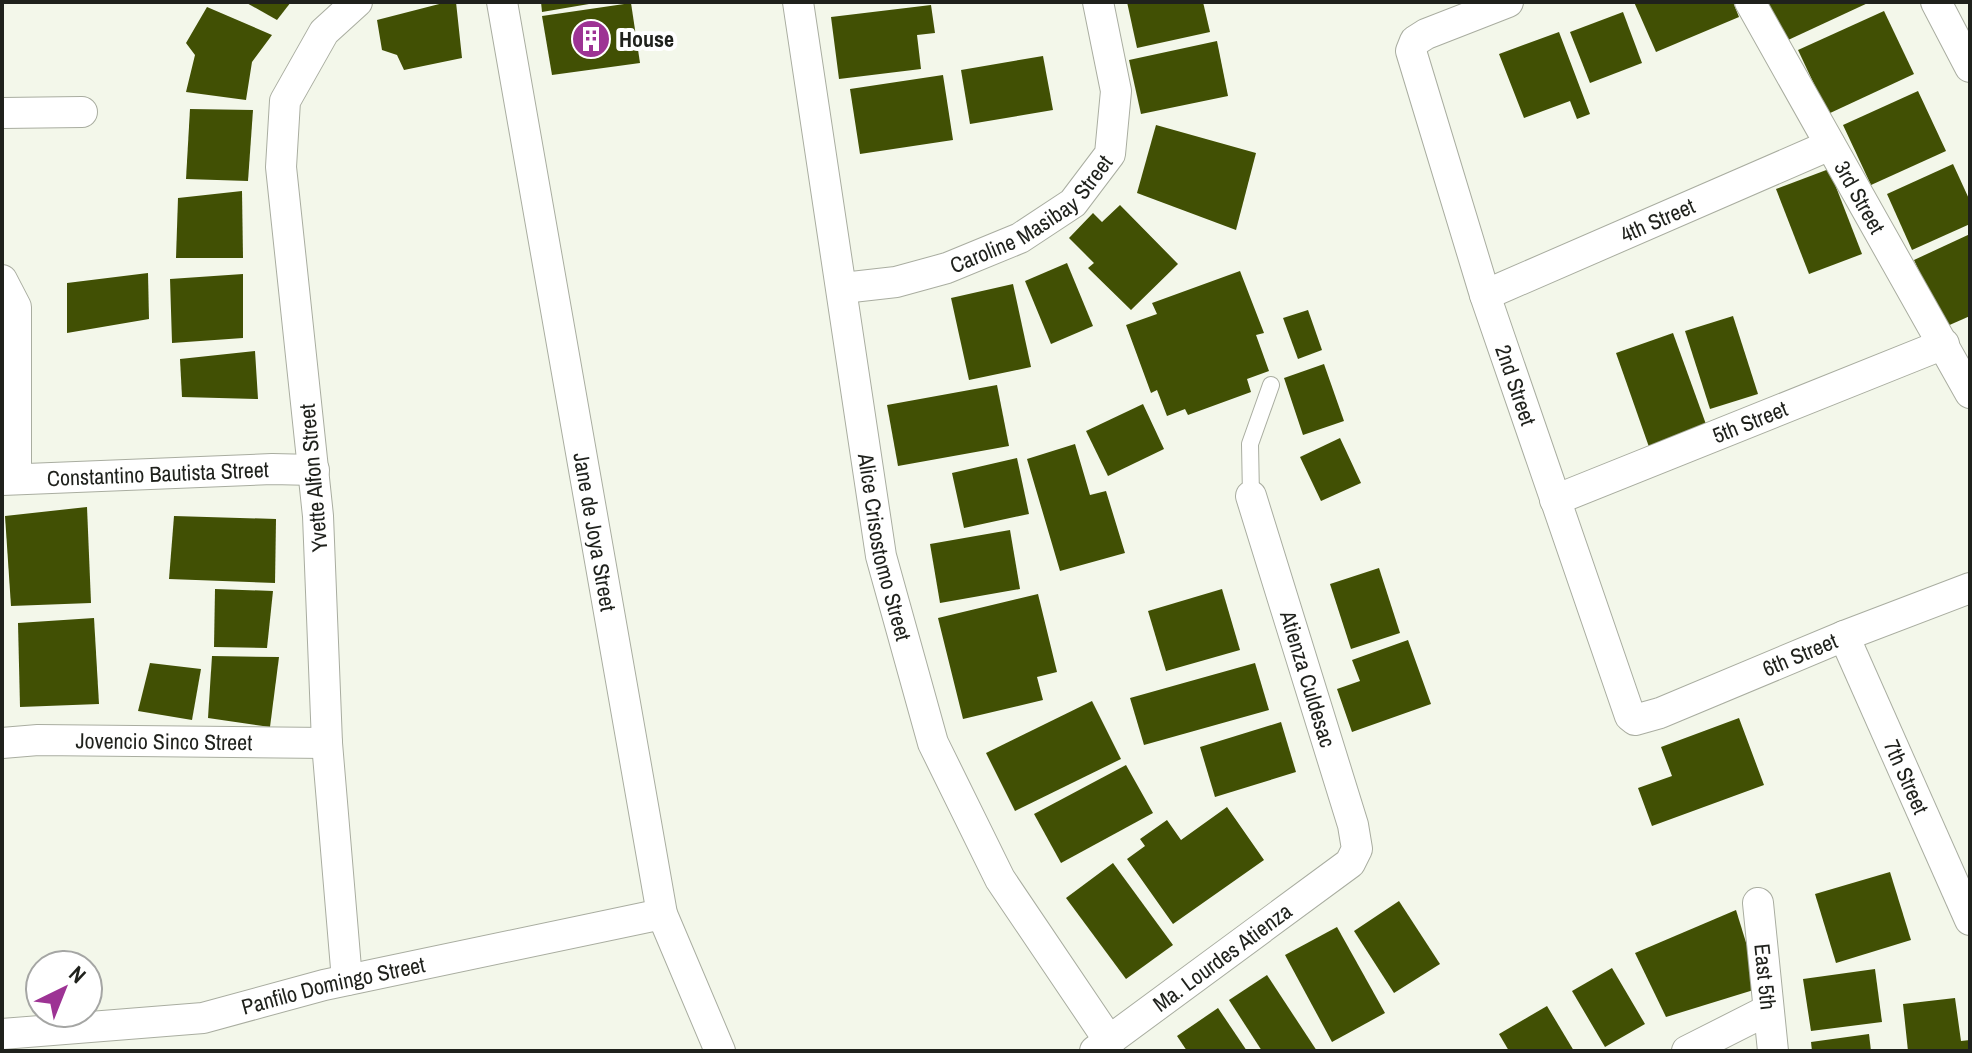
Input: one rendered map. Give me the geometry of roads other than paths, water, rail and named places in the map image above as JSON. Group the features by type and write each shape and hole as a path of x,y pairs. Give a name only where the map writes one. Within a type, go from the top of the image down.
{"street":[{"name":"Yvette Alfon Street","path":"347,980 327,743 318,516 281,167 285,101 324,32 357,2"},
{"name":"Jane de Joya Street","path":"502,2 662,914 720,1051"},
{"name":"Alice Crisostomo Street","path":"798,2 881,556 933,743 1000,879 1103,1047"},
{"name":"Caroline Masibay Street","path":"843,288 896,282 947,268 1020,238 1073,203 1110,154 1116,91 1098,2"},
{"name":"2nd Street","path":"1508,2 1426,34 1415,41 1411,51 1485,295 1630,716"},
{"name":"3rd Street","path":"1750,2 1970,393"},
{"path":"1936,2 1970,67"},
{"path":"2,113 82,112"},
{"name":"4th Street","path":"1485,295 1830,145"},
{"path":"2,280 16,307 9,479"},
{"name":"5th Street","path":"1555,500 1944,344"},
{"name":"Constantino Bautista Street","path":"9,479 314,470"},
{"name":"Atienza Culdesac","path":"1251,496 1353,825 1357,849 1350,863"},
{"name":"6th Street","path":"1630,716 1635,720 1660,713 1844,636 1970,588"},
{"name":"7th Street","path":"1844,636 1970,920"},
{"name":"Jovencio Sinco Street","path":"2,743 38,740 327,743"},
{"name":"Ma. Lourdes Atienza","path":"1103,1047 1350,863"},
{"name":"East 5th","path":"1758,903 1773,1051"},
{"name":"Panfilo Domingo Street","path":"2,1034 203,1018 347,980 662,914"},
{"path":"1687,1051 1768,1010"}],"lane":[{"path":"1251,496 1250,444 1271,385"}],"place":[{"name":"House","path":"591,39"}]}
